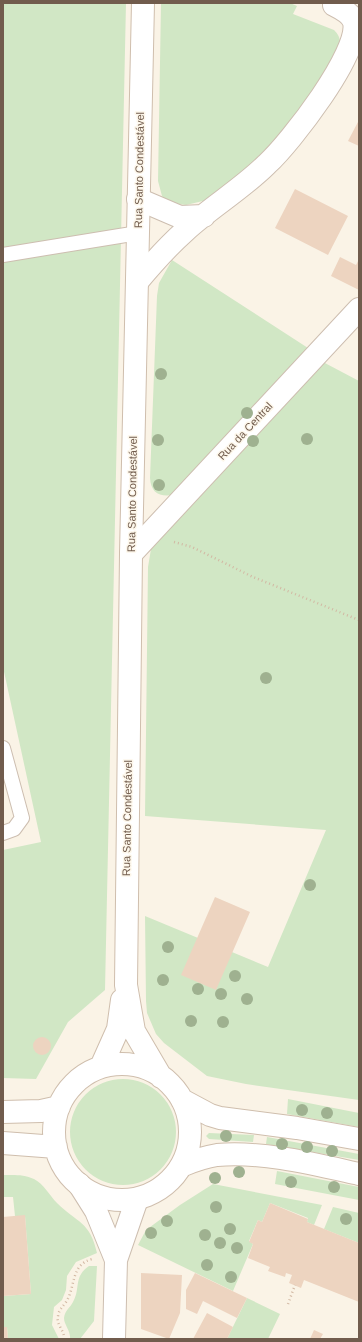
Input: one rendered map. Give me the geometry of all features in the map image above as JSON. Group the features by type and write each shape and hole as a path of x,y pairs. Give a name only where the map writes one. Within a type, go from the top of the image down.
{"street":[{"name":"Rua Santo Condestável","path":"101,1067 118,1030 126,985 131,554 142,3"},
{"path":"137,282 166,248 267,165 295,134 322,96 347,53 355,32 354,21 349,14 334,5"},
{"path":"138,199 180,217 204,216"},
{"name":"Rua da Central","path":"131,554 359,309"},
{"name":"Rua Santo Condestável","path":"126,985 134,1031 161,1077"},
{"path":"119,1064 137,1066 161,1077 173,1087 182,1100 188,1116 190,1133 188,1150 182,1166 162,1187 137,1199 121,1200 106,1198 92,1193 79,1184 69,1174 61,1161 56,1147 55,1120 63,1098 75,1082 101,1067 119,1064"},
{"path":"182,1100 210,1115 220,1118 297,1128 359,1139"},
{"path":"3,1112 41,1111 59,1107"},
{"path":"3,1143 56,1147"},
{"path":"182,1166 208,1157 237,1155 285,1160 359,1174"},
{"path":"79,1184 96,1211 106,1260 114,1339"},
{"path":"106,1260 137,1199"}],"lane":[{"path":"3,255 138,233"},
{"path":"3,748 22,818 14,829 3,833"}],"path":[{"path":"167,541 192,547 253,577 359,620"},
{"path":"64,1339 58,1324 58,1316 60,1309 66,1302 76,1272 81,1264 90,1260 106,1260"},
{"path":"288,1304 295,1285"}],"green space":[{"path":"3,3 126,3 105,990 68,1022 36,1079 3,1078 3,850 41,842 3,667"},
{"path":"161,3 290,3 297,6 293,14 334,30 340,40 338,50 297,118 240,176 207,200 186,205 171,203 165,200 162,196 158,181"},
{"path":"172,260 308,348 173,495 164,495 157,493 154,490 150,478 157,296 159,283"},
{"path":"323,362 359,381 359,1100 246,1084 207,1076 164,1043 156,1034 147,1013 146,1001 145,916 268,967 326,830 145,816 148,567 152,543"},
{"path":"123,1079 143,1083 160,1095 172,1112 176,1132 172,1152 160,1169 143,1181 123,1185 103,1181 86,1169 74,1152 70,1132 74,1112 86,1095 103,1083"},
{"path":"288,1099 359,1113 359,1127 287,1114"},
{"path":"209,1133 254,1135 253,1142 209,1139 206,1136"},
{"path":"267,1137 359,1154 359,1160 266,1144"},
{"path":"277,1171 359,1187 359,1200 275,1184"},
{"path":"3,1175 30,1177 38,1181 64,1210 87,1228 94,1242 97,1253 76,1262 67,1276 66,1290 62,1300 54,1307 52,1325 59,1339 8,1339 7,1327 3,1327 3,1296 31,1294 25,1216 15,1216 13,1197 3,1197"},
{"path":"213,1184 322,1205 314,1225 307,1222 308,1218 270,1203 262,1222 258,1220 249,1241 253,1244 233,1291 138,1245 146,1230 180,1205"},
{"path":"333,1207 359,1213 359,1243 324,1229"},
{"path":"89,1266 97,1266 94,1321 80,1339 70,1339 64,1318 66,1311 72,1304 77,1292 81,1274"},
{"path":"247,1298 280,1314 268,1339 227,1339"}],"building":[{"path":"359,120 359,146 348,141"},
{"path":"295,189 348,216 328,255 275,228"},
{"path":"340,257 356,265 359,259 359,290 331,276"},
{"path":"215,897 250,912 216,990 181,975"},
{"path":"38,1037 46,1037 51,1042 49,1053 46,1055 38,1055 33,1050 33,1042"},
{"path":"270,1203 308,1219 307,1222 359,1243 359,1302 304,1280 301,1288 289,1283 292,1275 286,1273 285,1277 268,1271 270,1267 248,1258 253,1244 249,1242 258,1220 262,1222"},
{"path":"25,1215 31,1294 3,1296 3,1217"},
{"path":"141,1273 182,1275 180,1313 169,1339 141,1329"},
{"path":"195,1273 247,1298 237,1318 203,1301 197,1314 186,1309 186,1290"},
{"path":"207,1313 233,1327 227,1339 193,1339"},
{"path":"3,1327 7,1327 8,1339 3,1339"},
{"path":"314,1330 323,1334 320,1339 310,1339"}]}
